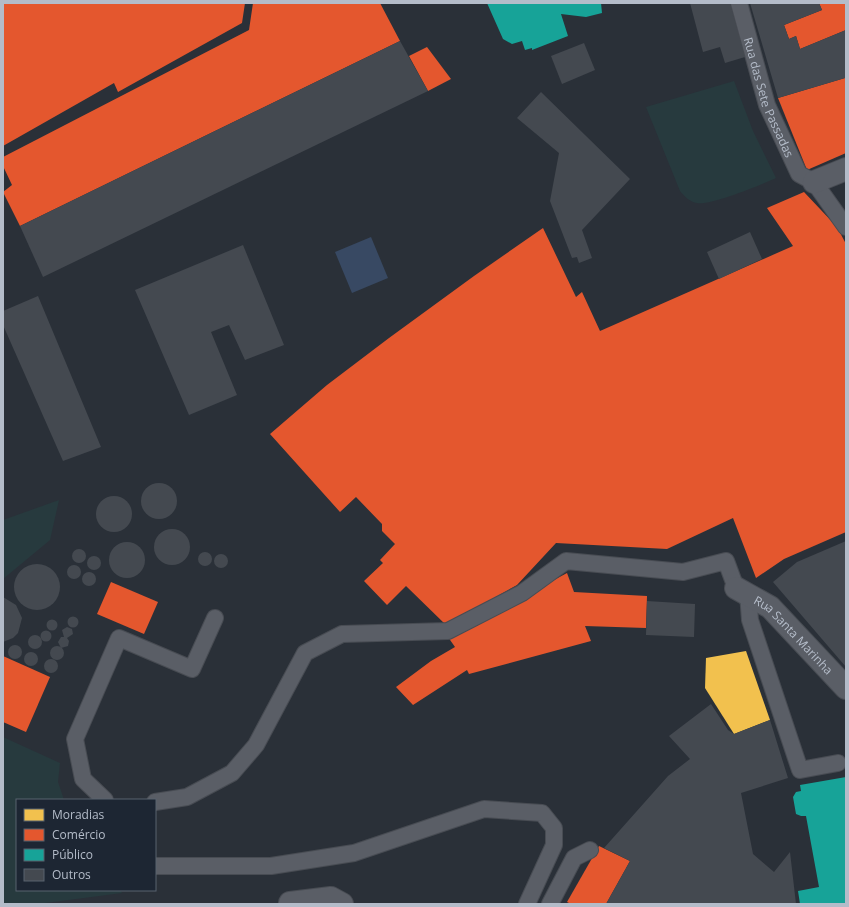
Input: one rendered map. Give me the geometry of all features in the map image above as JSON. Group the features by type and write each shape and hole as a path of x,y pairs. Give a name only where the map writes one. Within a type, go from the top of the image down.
{"street":[{"path":"814,182 846,169"},
{"name":"Rua Santa Marinha","path":"742,591 770,607 846,688"},
{"path":"289,903 331,898 342,904"}],"lane":[{"name":"Rua das Sete Passadas","path":"739,3 767,105 799,174 814,182"},
{"path":"814,182 846,227"},
{"path":"156,802 187,796 232,773 256,745 305,653 342,634 448,631 522,592 566,561 683,572 726,561 742,591 750,620 800,770 838,763"},
{"path":"103,799 83,779 75,739 119,638 192,669 215,618"},
{"path":"156,866 271,866 354,853 484,809 542,813 554,828 554,845 527,904"},
{"path":"550,904 574,858 590,850"}],"green space":[{"path":"734,81 753,131 776,178 724,198 704,203 692,202 680,191 646,107"},
{"path":"59,500 50,540 3,579 3,520"},
{"path":"3,737 60,763 58,782 64,799 16,799 16,891 121,891 122,893 38,904 3,904"}],"water":[{"path":"371,237 388,278 352,293 335,252"}],"building: Moradias":[{"path":"746,651 770,720 734,734 705,688 706,658"}],"building: Comércio":[{"path":"3,3 245,3 242,23 118,92 114,83 3,146"},
{"path":"253,3 380,3 400,41 20,226 3,192 12,185 3,166 3,157 249,30"},
{"path":"819,3 846,3 846,30 800,49 796,36 789,39 784,25 822,10"},
{"path":"427,47 451,79 428,91 409,56"},
{"path":"845,78 846,153 807,170 778,98"},
{"path":"804,192 837,227 846,244 846,532 784,559 756,578 733,518 667,549 556,543 517,585 446,625 406,586 387,605 364,581 383,563 380,560 395,544 382,531 382,524 356,497 340,512 270,434 327,385 389,338 543,228 576,297 582,292 600,331 793,246 767,208"},
{"path":"567,573 574,592 647,596 646,628 585,626 591,641 469,674 467,670 413,705 396,687 431,661 455,647 448,637"},
{"path":"111,582 158,602 144,634 97,614"},
{"path":"3,656 50,677 26,732 3,722"},
{"path":"599,846 630,861 606,904 571,904 567,902"}],"building: Público":[{"path":"487,3 601,3 602,13 586,17 561,14 568,36 532,50 532,48 525,50 522,41 512,44 503,39"},
{"path":"846,777 846,904 800,904 798,891 819,887 806,816 796,814 793,797 796,792 801,791 800,785"}],"building: Outros":[{"path":"690,3 730,3 745,57 725,63 720,47 703,52"},
{"path":"750,3 819,3 822,10 784,25 789,39 796,36 800,49 846,30 846,81 845,78 778,98"},
{"path":"400,41 428,91 43,277 20,226"},
{"path":"584,43 595,70 562,84 551,56"},
{"path":"541,92 630,179 582,230 592,258 579,263 577,257 572,258 550,201 559,153 517,118"},
{"path":"750,232 762,259 719,279 707,252"},
{"path":"243,245 284,345 245,360 229,325 211,332 237,395 189,415 135,290"},
{"path":"38,296 101,447 63,461 3,325 3,311"},
{"path":"163,483 172,488 176,494 176,508 172,514 163,519 155,519 146,514 142,508 141,497 146,488 152,484"},
{"path":"118,496 127,501 131,507 131,521 127,527 118,532 110,532 101,527 97,521 96,510 101,501 107,497"},
{"path":"176,529 185,534 189,540 189,554 185,560 176,565 168,565 159,560 155,554 154,543 159,534 165,530"},
{"path":"846,541 846,667 773,582 797,562"},
{"path":"131,542 140,547 144,553 144,567 140,573 131,578 123,578 114,573 110,567 109,556 114,547 120,543"},
{"path":"76,549 82,549 86,553 86,559 82,563 76,563 72,559 72,553"},
{"path":"202,552 208,552 212,556 212,562 208,566 202,566 198,562 198,556"},
{"path":"218,554 224,554 228,558 228,564 224,568 218,568 214,564 214,558"},
{"path":"91,556 97,556 101,560 101,566 97,570 91,570 87,566 87,560"},
{"path":"37,564 50,568 56,574 60,587 56,600 50,606 37,610 24,606 18,600 14,587 18,574 24,568"},
{"path":"71,565 77,565 81,569 81,575 77,579 71,579 67,575 67,569"},
{"path":"86,572 92,572 96,576 96,582 92,586 86,586 82,582 82,576"},
{"path":"3,597 16,605 22,618 18,633 13,638 3,642"},
{"path":"647,601 695,604 694,637 646,635"},
{"path":"73,616 77,618 79,622 77,626 73,628 69,626 67,622 69,618"},
{"path":"52,619 56,621 58,625 56,629 52,631 48,629 46,625 48,621"},
{"path":"67,627 72,629 73,634 67,638 69,641 68,646 61,648 58,642 61,637 64,637 62,630"},
{"path":"46,630 50,632 52,636 50,640 46,642 42,640 40,636 42,632"},
{"path":"35,635 40,637 42,642 40,647 35,649 30,647 28,642 30,637"},
{"path":"15,645 20,647 22,652 20,657 15,659 10,657 8,652 10,647"},
{"path":"57,646 62,648 64,653 62,658 57,660 52,658 50,653 52,648"},
{"path":"31,652 36,654 38,659 36,664 31,666 26,664 24,659 26,654"},
{"path":"51,659 56,661 58,666 56,671 51,673 46,671 44,666 46,661"},
{"path":"711,704 728,730 734,734 770,720 788,778 741,793 753,854 774,872 790,852 796,904 606,904 630,861 604,848 668,776 690,759 669,736"}]}
